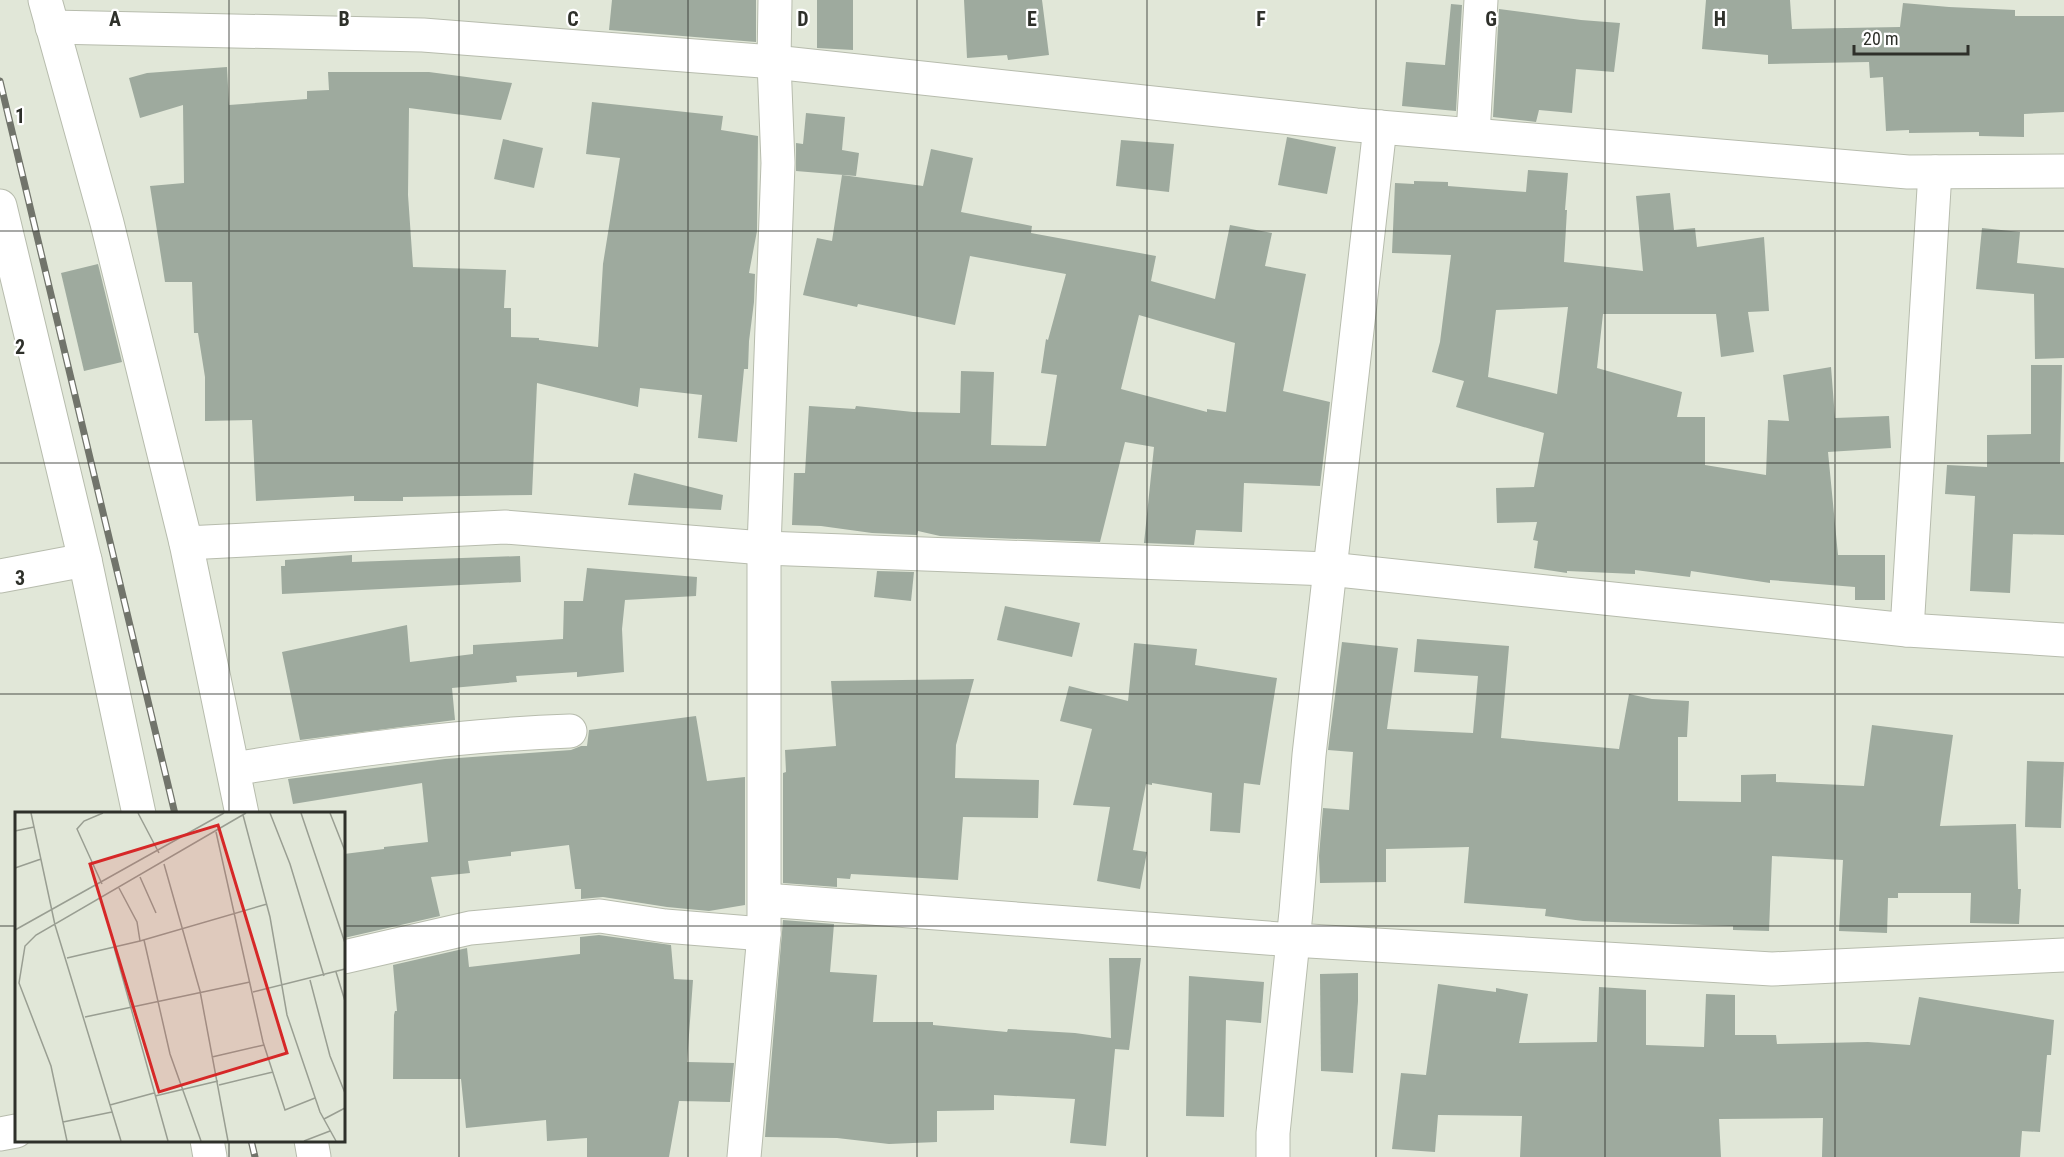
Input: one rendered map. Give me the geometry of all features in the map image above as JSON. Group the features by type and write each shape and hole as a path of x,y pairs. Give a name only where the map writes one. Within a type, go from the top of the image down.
{"street":[{"path":"744,1157 765,900 764,548 778,163 774,62 775,0"},
{"path":"1473,135 1481,0"},
{"path":"242,812 186,543 107,223 48,13 423,35 774,62 1380,127 1896,171 2064,171"},
{"path":"1273,1157 1273,1133 1293,940 1308,755 1380,127"},
{"path":"1907,630 1935,172"},
{"path":"0,206 85,560 139,812"},
{"path":"186,543 505,527 764,548 1329,569 1907,630 2064,640"},
{"path":"0,576 85,560"},
{"path":"233,769 363,749 520,732 570,730"},
{"path":"765,900 1293,940 1772,969 2064,955"},
{"path":"345,957 470,928 600,916 665,926 764,934"},
{"path":"0,1134 15,1131"},
{"path":"207,1142 210,1157"},
{"path":"311,1142 314,1157"}],"building":[{"path":"612,0 756,0 756,42 609,30"},
{"path":"817,0 853,0 853,50 817,48"},
{"path":"964,0 1042,0 1049,55 1008,60 1007,55 967,58"},
{"path":"1706,0 1790,0 1792,29 1900,27 1903,3 2015,10 2015,16 2064,16 2064,112 2024,114 2024,137 1979,136 1979,132 1886,131 1883,77 1870,78 1869,62 1768,64 1768,55 1702,49"},
{"path":"1451,4 1462,5 1456,111 1402,106 1406,62 1445,65"},
{"path":"1499,9 1620,23 1614,72 1576,69 1572,113 1539,110 1536,122 1493,117"},
{"path":"227,67 229,105 307,99 307,91 329,90 328,72 429,72 512,83 501,120 409,108 408,195 413,267 506,270 504,308 511,308 511,337 539,338 539,340 598,347 603,264 620,158 586,154 592,102 723,116 721,130 758,136 757,231 749,273 755,274 754,302 748,369 744,369 737,442 698,438 702,395 640,388 638,407 537,383 532,495 403,497 403,501 354,501 354,496 256,501 252,420 205,421 205,377 198,333 194,333 192,282 165,282 150,186 184,183 183,105 140,118 129,78 147,73"},
{"path":"806,113 845,117 842,150 859,153 856,176 796,171 796,143 803,144"},
{"path":"1287,137 1336,147 1327,194 1278,185"},
{"path":"503,139 543,148 534,188 494,179"},
{"path":"1121,140 1174,144 1169,192 1116,186"},
{"path":"931,149 973,158 961,212 1032,226 1031,233 1156,256 1151,281 1215,299 1230,225 1272,233 1265,266 1306,274 1283,391 1330,402 1320,486 1244,483 1242,532 1196,530 1194,545 1144,543 1154,447 1125,442 1100,542 940,536 918,531 917,535 872,533 821,526 792,525 794,473 805,473 809,406 855,409 856,406 913,412 960,413 961,371 994,372 991,445 1046,446 1057,375 1041,373 1046,339 1048,340 1066,274 970,256 955,325 858,304 857,307 803,295 817,238 832,241 842,175 923,186","holes":["1139,315 1235,343 1226,412 1207,409 1207,412 1121,389"]},
{"path":"1528,170 1568,173 1564,262 1643,271 1636,196 1670,193 1674,230 1695,228 1697,247 1764,237 1769,311 1748,312 1754,352 1721,357 1716,314 1603,314 1597,368 1682,392 1677,417 1705,417 1705,465 1766,475 1768,420 1789,421 1783,375 1831,367 1835,418 1889,416 1891,448 1828,452 1838,555 1885,555 1885,600 1855,600 1855,587 1770,580 1770,583 1691,571 1690,577 1635,570 1635,574 1567,571 1567,573 1534,568 1538,541 1533,540 1537,522 1497,523 1496,488 1534,487 1544,433 1456,407 1464,381 1432,372 1440,342 1451,255 1392,253 1395,183 1448,182 1448,186 1526,192","holes":["1568,307 1557,394 1488,377 1496,310"]},
{"path":"1982,228 2020,232 2017,263 2064,268 2064,358 2035,359 2034,294 1976,289"},
{"path":"98,264 122,362 84,371 61,273"},
{"path":"2031,365 2062,365 2060,464 2064,464 2064,535 2013,534 2010,593 1970,591 1975,496 1945,494 1947,465 1987,467 1987,435 2031,434"},
{"path":"634,473 723,495 721,510 628,505"},
{"path":"352,555 352,562 520,556 521,582 282,594 281,566 285,566 285,560"},
{"path":"587,568 697,577 696,596 625,600 622,629 624,672 577,677 577,672 516,676 517,682 452,688 455,720 300,740 282,652 407,625 410,662 473,654 473,645 563,639 564,601 583,601"},
{"path":"877,571 914,572 911,601 874,597"},
{"path":"1005,606 1080,623 1072,657 997,640"},
{"path":"1417,639 1509,646 1501,738 1619,749 1629,694 1652,699 1689,701 1687,737 1678,737 1678,801 1741,802 1741,775 1776,774 1776,782 1864,786 1872,725 1953,735 1940,826 2016,824 2018,889 2021,889 2019,924 1970,923 1971,893 1898,893 1898,898 1888,898 1887,933 1839,931 1843,860 1772,856 1769,931 1733,930 1733,926 1583,921 1545,916 1546,909 1464,903 1469,847 1386,849 1386,882 1320,883 1319,856 1323,808 1349,810 1353,752 1328,750 1342,642 1398,648 1387,729 1473,733 1478,676 1414,672"},
{"path":"1134,643 1197,649 1195,665 1277,678 1260,785 1244,783 1240,833 1210,831 1212,793 1152,783 1152,785 1146,784 1133,850 1147,852 1140,889 1097,881 1110,807 1073,805 1092,729 1060,721 1069,686 1128,701"},
{"path":"974,679 956,745 955,778 1039,780 1038,818 963,817 958,880 851,874 850,879 837,878 837,887 783,883 785,750 836,746 831,681"},
{"path":"696,716 707,781 745,777 745,905 709,911 603,897 581,899 581,889 575,889 569,845 511,852 511,856 468,861 470,873 431,877 440,916 345,938 345,854 428,842 422,783 293,804 288,779 445,759 571,750 587,746 589,730"},
{"path":"2027,761 2064,762 2061,828 2025,827"},
{"path":"783,920 834,924 830,972 877,975 873,1022 933,1022 933,1025 1007,1032 1008,1029 1075,1033 1111,1038 1109,958 1141,958 1129,1050 1115,1049 1106,1146 1070,1143 1075,1099 994,1095 994,1110 937,1111 937,1142 889,1144 837,1138 765,1137"},
{"path":"599,935 671,945 674,979 693,980 687,1062 734,1063 730,1102 679,1101 669,1157 587,1157 587,1138 547,1141 546,1120 466,1128 461,1079 393,1079 394,1015 397,1011 393,965 467,948 469,967 580,954 580,937"},
{"path":"1358,973 1353,1073 1321,1071 1320,974"},
{"path":"1189,976 1264,982 1261,1023 1226,1020 1224,1117 1186,1116"},
{"path":"1438,984 1496,992 1496,988 1528,994 1519,1043 1597,1042 1599,987 1646,990 1646,1045 1704,1047 1706,994 1735,995 1735,1035 1776,1035 1777,1044 1868,1042 1910,1045 1919,997 2054,1020 2051,1055 2047,1055 2040,1132 2022,1131 2020,1157 1822,1157 1823,1118 1719,1119 1721,1157 1520,1157 1522,1116 1438,1115 1435,1152 1392,1149 1401,1073 1426,1075"}],"railway":[{"path":"0,81 175,812"},
{"path":"251,1142 255,1157"}]}
